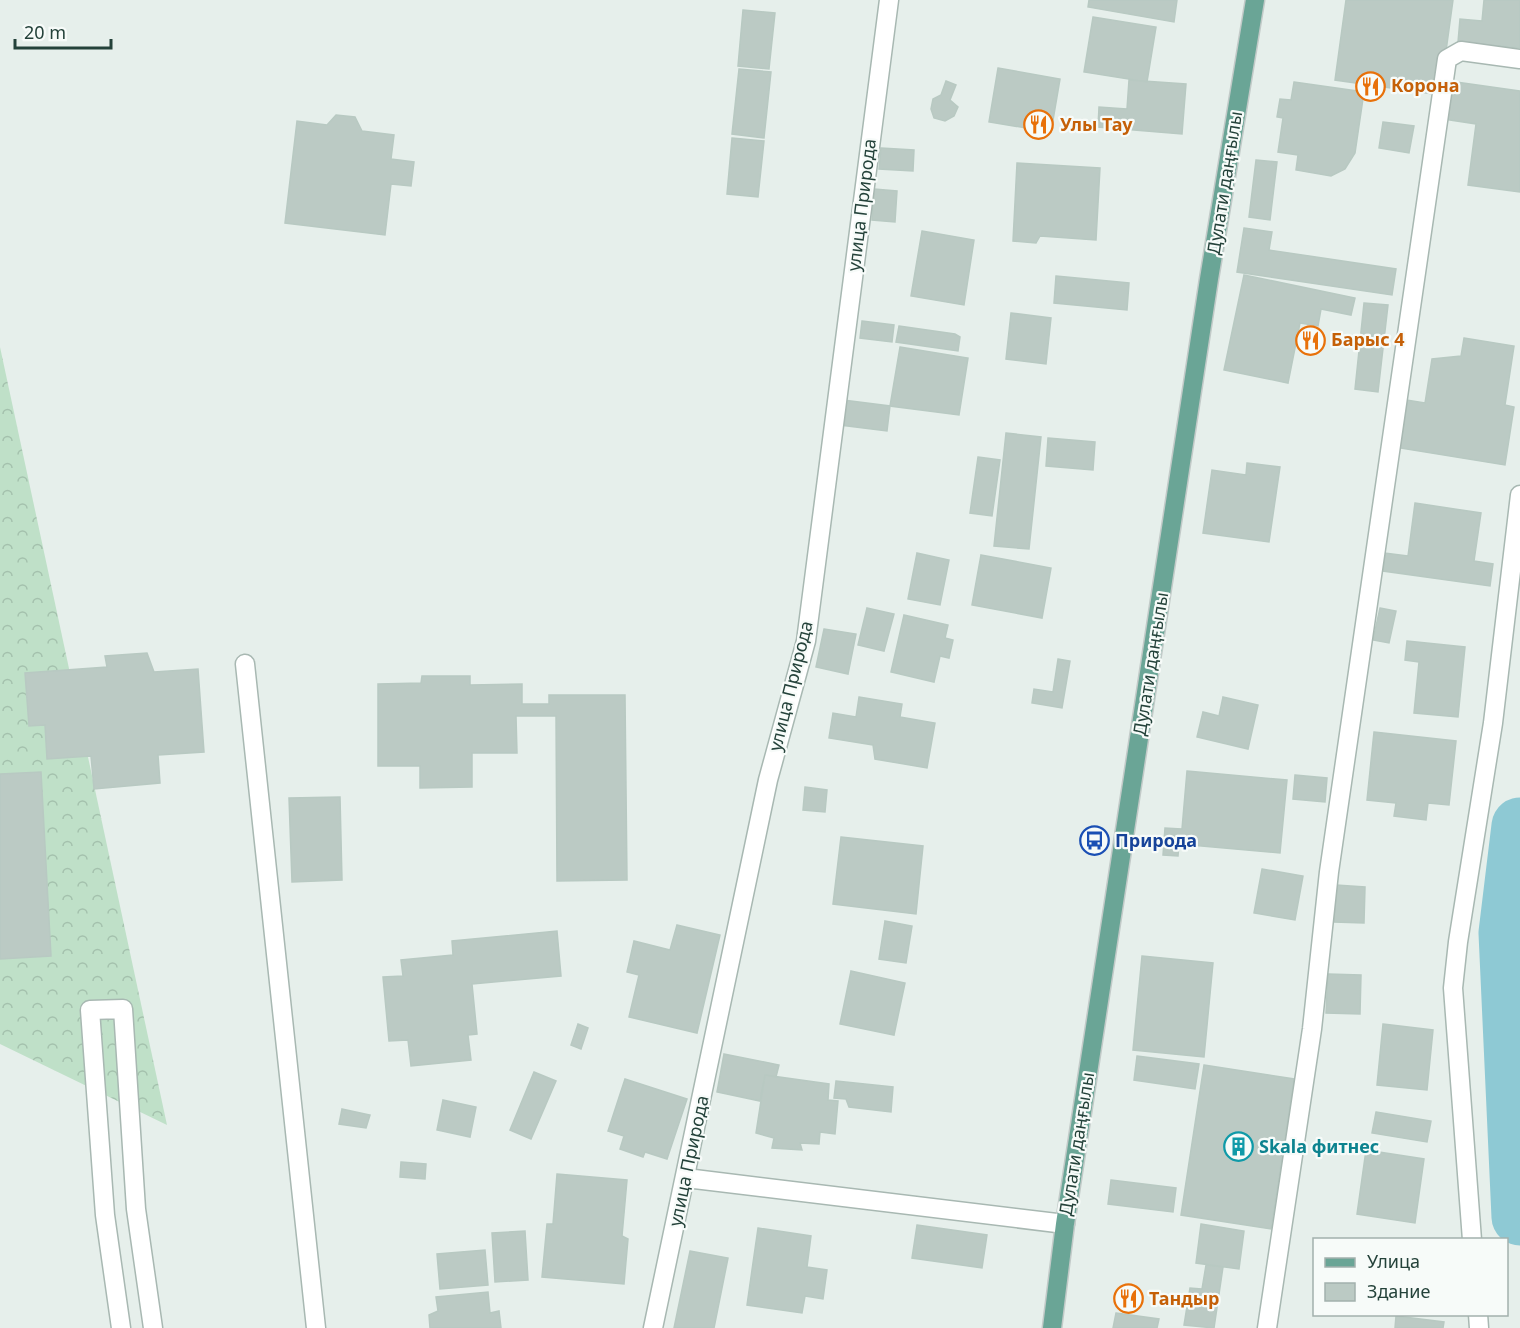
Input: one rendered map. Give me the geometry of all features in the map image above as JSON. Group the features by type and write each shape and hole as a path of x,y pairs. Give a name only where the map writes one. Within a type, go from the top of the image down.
{"main road":[{"name":"Дулати даңғылы","path":"1052,1328 1065,1224 1209,279 1255,0"}],"street":[{"name":"улица Природа","path":"653,1328 768,780 806,641 889,0"},
{"path":"1267,1328 1312,1029 1332,848 1447,59 1461,51 1520,59"},
{"path":"1472,1238 1453,988 1458,942 1493,723 1520,495"},
{"path":"245,664 315,1328"},
{"path":"121,1328 105,1215 90,1011 123,1009 136,1209 153,1328"},
{"path":"686,1178 1065,1224"}],"green space":[{"path":"0,347 167,1125 0,1044"}],"building":[{"path":"1089,0 1177,0 1174,22 1088,7"},
{"path":"1346,0 1453,0 1440,95 1335,80"},
{"path":"1484,0 1520,0 1520,48 1458,42 1460,19 1482,21"},
{"path":"743,10 775,13 769,69 738,66"},
{"path":"1093,17 1156,27 1147,82 1084,72"},
{"path":"998,68 1060,79 1051,132 989,122"},
{"path":"739,69 771,72 764,138 732,134"},
{"path":"1129,80 1186,84 1182,134 1098,127 1099,107 1127,109"},
{"path":"946,81 956,85 950,100 958,107 954,116 945,121 934,118 931,109 933,99 941,95"},
{"path":"1449,81 1520,91 1520,192 1468,185 1476,124 1444,119"},
{"path":"1294,82 1364,92 1355,153 1345,169 1331,176 1296,170 1298,155 1278,152 1283,118 1277,117 1280,99 1291,100"},
{"path":"336,115 355,117 362,131 394,135 391,159 414,162 411,186 391,184 385,235 285,223 297,121 327,125"},
{"path":"1383,122 1414,126 1409,153 1379,148"},
{"path":"732,138 764,141 758,197 727,194"},
{"path":"881,148 914,150 913,171 879,169"},
{"path":"1256,160 1277,162 1270,220 1249,217"},
{"path":"1017,163 1100,168 1096,240 1040,236 1036,243 1013,241"},
{"path":"874,189 897,191 895,222 872,220"},
{"path":"1244,228 1272,232 1269,250 1396,269 1392,295 1237,272"},
{"path":"922,231 974,240 964,305 911,296"},
{"path":"1244,275 1355,298 1351,315 1321,309 1318,326 1300,323 1288,383 1224,370"},
{"path":"1056,276 1129,283 1127,310 1054,303"},
{"path":"1364,303 1388,305 1378,392 1355,389"},
{"path":"1011,313 1051,318 1046,364 1006,359"},
{"path":"862,321 894,325 892,342 860,338"},
{"path":"899,326 955,334 960,337 958,351 896,342"},
{"path":"1464,338 1514,346 1505,405 1514,407 1505,465 1400,448 1407,400 1425,403 1432,359 1461,356"},
{"path":"900,347 968,358 959,415 890,406"},
{"path":"843,400 890,406 887,431 840,425"},
{"path":"1006,433 1041,437 1029,549 994,546"},
{"path":"1048,438 1095,442 1093,470 1046,466"},
{"path":"978,457 1000,460 992,516 970,513"},
{"path":"1247,463 1280,467 1269,542 1203,533 1212,470 1246,475"},
{"path":"1415,503 1481,513 1474,561 1493,564 1490,586 1383,571 1385,553 1408,556"},
{"path":"917,553 949,560 940,605 908,599"},
{"path":"981,555 1051,568 1042,618 972,605"},
{"path":"867,608 894,614 884,651 858,645"},
{"path":"1380,608 1396,611 1389,643 1373,640"},
{"path":"904,615 948,625 945,638 953,640 949,658 940,656 934,682 891,672"},
{"path":"824,629 856,634 848,674 816,667"},
{"path":"1407,641 1465,647 1458,717 1414,713 1419,662 1405,660"},
{"path":"147,653 154,672 198,669 204,752 158,755 160,783 94,789 91,756 47,759 45,725 29,726 25,673 107,667 105,656"},
{"path":"1058,659 1070,661 1062,708 1032,703 1034,689 1053,692"},
{"path":"422,676 470,676 470,685 522,684 522,704 549,704 549,695 625,695 627,880 557,881 556,716 516,716 517,753 472,753 472,787 420,788 420,766 378,766 378,684 421,683"},
{"path":"859,697 902,704 900,717 935,723 927,768 875,759 873,745 829,738 833,713 856,717"},
{"path":"1223,697 1258,705 1248,749 1197,737 1203,712 1219,716"},
{"path":"1374,732 1456,741 1449,805 1428,803 1426,820 1394,816 1396,803 1367,800"},
{"path":"1187,771 1287,780 1280,853 1179,844 1178,856 1163,855 1165,828 1182,829"},
{"path":"41,772 51,956 0,959 0,774"},
{"path":"1295,775 1327,778 1325,802 1293,799"},
{"path":"805,787 827,790 825,812 803,810"},
{"path":"340,797 342,880 292,882 289,798"},
{"path":"841,837 923,846 916,914 833,904"},
{"path":"1262,869 1303,876 1295,920 1254,913"},
{"path":"1336,885 1365,887 1364,923 1334,922"},
{"path":"885,921 912,926 906,963 879,959"},
{"path":"677,925 720,935 697,1033 629,1017 639,975 627,972 634,941 670,950"},
{"path":"557,931 561,976 472,984 477,1034 468,1035 471,1060 411,1066 408,1040 389,1041 383,977 403,976 401,960 453,955 452,941"},
{"path":"1142,956 1213,963 1204,1057 1133,1050"},
{"path":"851,971 905,983 894,1035 840,1024"},
{"path":"1328,974 1361,975 1360,1014 1326,1013"},
{"path":"578,1024 588,1028 581,1049 571,1045"},
{"path":"1383,1024 1433,1030 1427,1090 1377,1085"},
{"path":"724,1054 779,1065 776,1077 765,1075 760,1101 717,1092"},
{"path":"1137,1056 1199,1064 1195,1089 1134,1080"},
{"name":"Skala фитнес","path":"1204,1065 1294,1079 1271,1229 1181,1215"},
{"path":"534,1072 556,1081 531,1139 510,1130"},
{"path":"765,1075 829,1084 828,1100 838,1101 835,1134 820,1132 819,1144 800,1143 802,1150 772,1148 774,1138 756,1133"},
{"path":"625,1079 687,1099 667,1159 645,1152 643,1157 620,1149 624,1136 608,1131"},
{"path":"836,1081 893,1087 891,1112 849,1107 846,1099 834,1098"},
{"path":"443,1100 476,1107 470,1137 437,1130"},
{"path":"342,1109 370,1115 366,1128 339,1124"},
{"path":"1376,1112 1431,1121 1427,1142 1372,1133"},
{"path":"1366,1150 1424,1159 1415,1223 1357,1214"},
{"path":"401,1162 426,1164 425,1179 400,1177"},
{"path":"557,1174 627,1180 622,1236 628,1239 624,1284 542,1277 547,1224 553,1224"},
{"path":"1111,1180 1176,1188 1173,1212 1108,1204"},
{"path":"1201,1224 1244,1231 1239,1269 1196,1263"},
{"path":"917,1225 987,1235 982,1268 912,1258"},
{"path":"758,1228 811,1236 807,1267 827,1270 823,1299 805,1296 802,1313 747,1305"},
{"path":"525,1231 528,1280 495,1282 492,1233"},
{"path":"485,1250 488,1285 440,1289 437,1254"},
{"path":"690,1251 728,1258 714,1328 674,1328"},
{"path":"1206,1265 1223,1267 1214,1328 1184,1325 1190,1288 1202,1289"},
{"path":"488,1292 490,1313 499,1311 501,1328 430,1328 429,1315 438,1311 436,1297"},
{"path":"1116,1313 1159,1319 1157,1328 1113,1328"},
{"path":"1396,1316 1444,1322 1443,1328 1395,1328"}],"waterway":[{"path":"1520,826 1507,933 1520,1217"}],"place":[{"name":"Корона","path":"1370,86"},
{"name":"Улы Тау","path":"1039,125"},
{"name":"Барыс 4","path":"1310,340"},
{"name":"Природа","path":"1094,841"},
{"name":"Skala фитнес","path":"1238,1147"},
{"name":"Тандыр","path":"1128,1299"}]}
